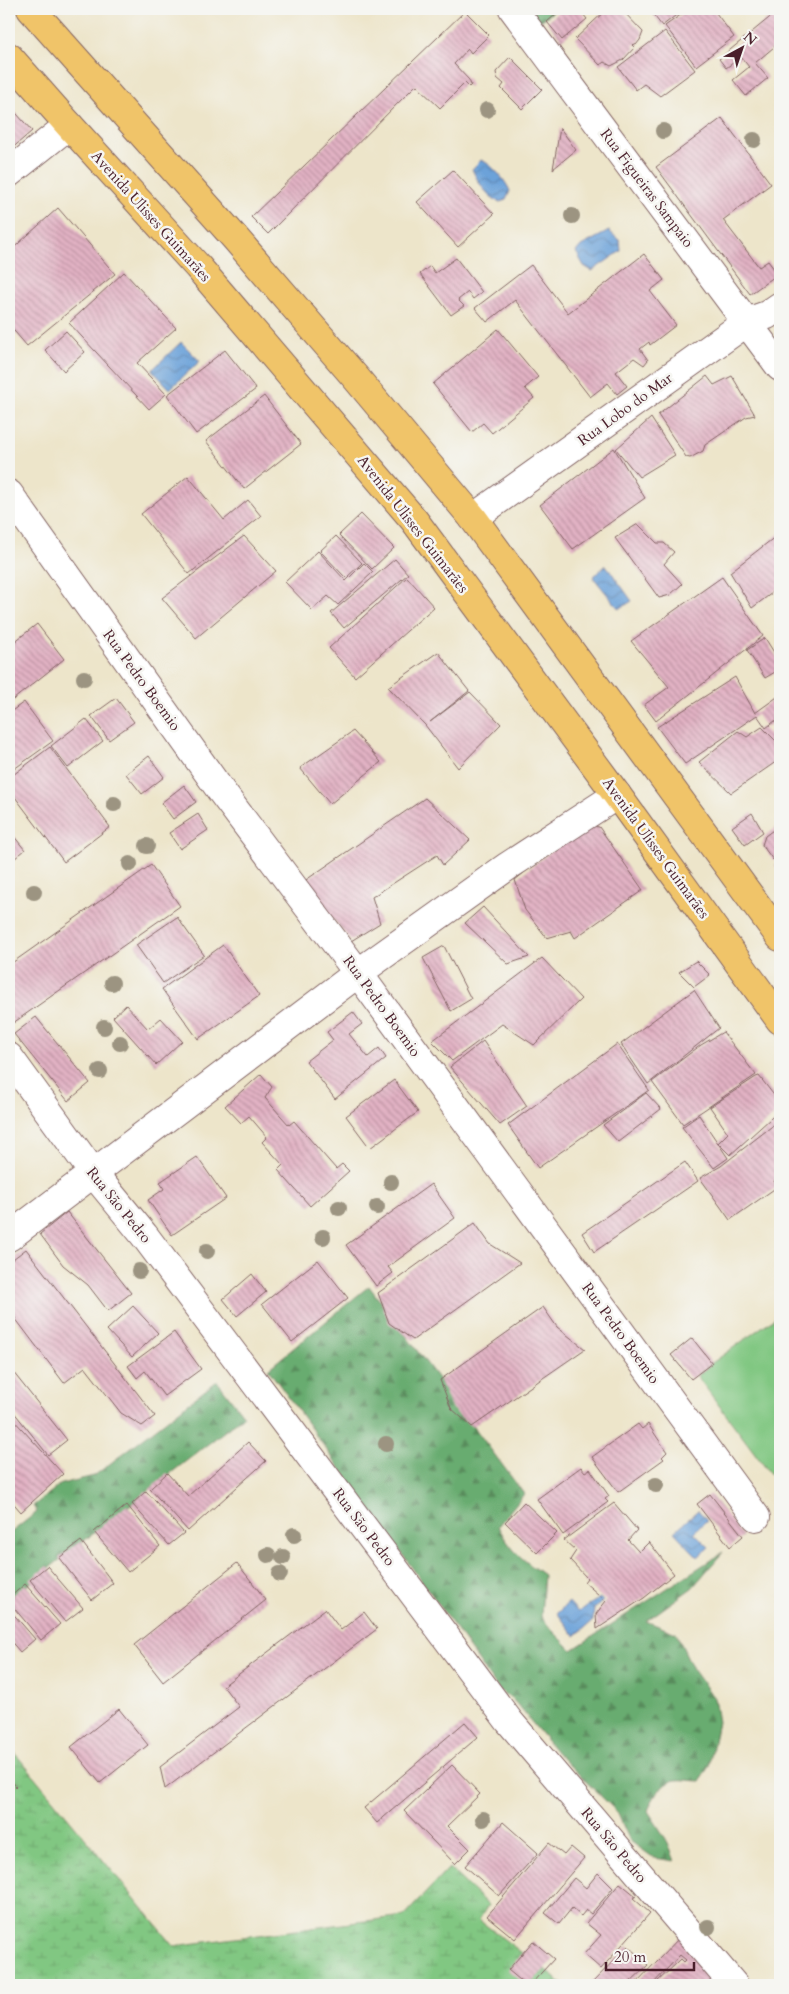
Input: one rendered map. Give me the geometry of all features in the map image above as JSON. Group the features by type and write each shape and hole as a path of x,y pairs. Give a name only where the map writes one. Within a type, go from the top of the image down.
{"main road":[{"path":"31,9 242,245 473,518 780,936"},
{"name":"Avenida Ulisses Guimarães","path":"9,57 69,126 198,267 414,520 780,1020"}],"street":[{"name":"Rua Figueiras Sampaio","path":"513,9 780,367"},
{"path":"9,173 69,126"},
{"name":"Rua Lobo do Mar","path":"473,518 747,322 767,315 780,306"},
{"name":"Rua Pedro Boemio","path":"9,494 221,791 358,973 756,1517"},
{"path":"9,1237 358,973 508,866 617,795"},
{"name":"Rua São Pedro","path":"9,1057 94,1174 150,1243 509,1721 734,1985"}],"green space":[{"path":"528,9 557,9 539,22"},
{"path":"369,1286 524,1494 498,1526 518,1554 544,1575 541,1616 572,1650 723,1552 692,1588 646,1621 676,1633 693,1669 714,1698 718,1722 709,1766 700,1781 671,1781 655,1796 648,1811 666,1839 675,1861 654,1858 630,1841 617,1812 557,1753 515,1702 498,1689 268,1369"},
{"path":"780,1314 780,1487 697,1376"},
{"path":"217,1381 244,1416 12,1597 9,1592 9,1534 37,1512 33,1506 61,1484 94,1476"},
{"path":"9,1746 174,1946 404,1916 449,1868 488,1905 479,1920 564,1985 9,1985"}],"water":[{"path":"481,160 494,169 505,182 510,191 506,200 500,202 495,200 480,184 472,169"},
{"path":"609,231 620,241 621,251 592,271 584,266 576,252 581,246"},
{"path":"181,342 200,361 170,389 152,370"},
{"path":"606,565 632,601 619,609 593,577"},
{"path":"698,1510 707,1520 694,1532 709,1547 698,1557 674,1532"},
{"path":"600,1598 603,1601 594,1609 593,1621 575,1636 557,1613 569,1602 578,1612"}],"building":[{"path":"562,9 579,9 587,19 562,40 547,22"},
{"path":"607,9 621,9 643,32 640,40 636,45 633,45 635,47 623,60 611,66 604,62 600,65 575,39"},
{"path":"649,9 684,9 662,26"},
{"path":"689,9 713,9 734,37 696,66 665,26"},
{"path":"780,9 780,42 755,63 768,78 746,96 733,80 749,67 741,57 726,68 719,59"},
{"path":"465,11 489,35 471,53 468,49 454,64 469,80 471,85 469,87 465,83 440,108 416,85 268,234 251,217"},
{"path":"665,31 695,70 660,96 644,84 636,90 618,67"},
{"path":"510,57 542,89 522,109 501,88 504,84 497,78 496,72"},
{"path":"9,105 32,131 9,151"},
{"path":"722,118 771,184 723,220 759,267 768,261 778,274 750,294 656,167"},
{"path":"560,128 576,150 553,169"},
{"path":"453,170 494,214 458,247 417,202"},
{"path":"58,208 115,274 27,346 9,325 9,252"},
{"path":"644,254 664,280 650,291 676,325 650,345 649,342 640,349 648,360 644,365 634,358 616,372 627,386 617,394 608,383 590,397 515,300 487,322 475,308 531,265 568,313"},
{"path":"456,258 482,292 473,299 468,292 458,300 464,306 451,315 420,274 430,266 435,273"},
{"path":"124,272 176,328 137,363 166,394 149,409 69,323"},
{"path":"498,329 538,377 525,388 534,398 492,433 483,423 472,432 433,384"},
{"path":"66,331 85,352 64,371 45,350"},
{"path":"225,350 256,389 196,434 167,395"},
{"path":"707,376 714,385 732,376 755,415 746,417 705,445 703,451 690,458 686,457 658,415"},
{"path":"264,396 301,444 244,489 206,441"},
{"path":"651,418 675,455 639,477 616,449"},
{"path":"614,448 645,498 573,549 540,505"},
{"path":"188,476 224,520 248,500 261,516 189,574 141,514"},
{"path":"361,514 394,548 372,569 339,535"},
{"path":"638,524 657,543 664,543 674,552 664,564 682,584 670,595 659,598 615,538"},
{"path":"780,533 780,587 752,608 730,572"},
{"path":"244,536 276,571 196,638 162,598"},
{"path":"336,536 362,563 346,578 320,551"},
{"path":"318,551 346,581 364,563 373,572 338,605 328,596 312,610 285,582"},
{"path":"395,559 408,574 344,628 331,613"},
{"path":"407,577 434,607 355,677 329,648"},
{"path":"722,577 763,636 656,721 644,705 669,687 631,641"},
{"path":"37,624 64,659 9,703 9,646"},
{"path":"765,638 780,662 780,669 765,678 747,650"},
{"path":"438,652 469,691 430,722 470,692 501,724 458,768 425,725 388,687"},
{"path":"735,677 755,713 780,695 780,717 766,728 757,715 685,764 657,727"},
{"path":"116,698 134,722 109,740 91,716"},
{"path":"24,702 53,741 14,769 9,762 9,713"},
{"path":"86,719 103,741 68,768 51,746"},
{"path":"762,727 780,745 780,759 731,793 699,762 738,731 747,737"},
{"path":"353,731 381,762 330,804 300,768"},
{"path":"50,747 110,827 64,862 9,789 9,778"},
{"path":"149,756 164,777 142,794 126,774"},
{"path":"184,785 196,802 173,819 161,803"},
{"path":"425,798 470,840 443,865 437,855 372,897 380,923 351,941 303,882"},
{"path":"752,813 763,832 745,845 732,827"},
{"path":"198,814 208,830 180,849 169,833"},
{"path":"584,825 599,827 643,890 575,938 571,931 547,938 525,910 515,880"},
{"path":"780,825 780,854 773,860 762,845 765,836"},
{"path":"9,830 25,850 9,863"},
{"path":"780,861 780,873 775,865"},
{"path":"151,865 180,906 13,1023 9,1017 9,965"},
{"path":"483,907 529,957 508,964 465,923"},
{"path":"177,917 204,955 163,983 136,945"},
{"path":"223,945 259,996 198,1039 162,989"},
{"path":"444,946 471,999 451,1011 423,958"},
{"path":"542,958 581,999 534,1045 502,1024 452,1061 432,1041"},
{"path":"696,961 710,975 694,987 679,972"},
{"path":"694,990 719,1028 648,1084 621,1044"},
{"path":"126,1005 148,1029 161,1018 182,1041 156,1065 113,1017"},
{"path":"353,1012 362,1024 349,1034 368,1057 379,1048 386,1058 335,1099 306,1061 333,1040 327,1032"},
{"path":"36,1017 90,1083 68,1101 14,1034"},
{"path":"723,1032 756,1075 683,1124 652,1082 701,1045"},
{"path":"483,1041 527,1106 500,1125 450,1067"},
{"path":"617,1044 649,1090 538,1168 508,1125"},
{"path":"261,1074 272,1087 265,1098 289,1125 294,1121 336,1169 342,1164 349,1171 310,1206 278,1170 283,1165 262,1142 267,1137 249,1116 241,1123 225,1106"},
{"path":"759,1076 780,1103 780,1110 730,1155 718,1143 728,1133 710,1107"},
{"path":"394,1080 418,1112 370,1148 346,1116"},
{"path":"646,1093 661,1109 618,1142 603,1125"},
{"path":"699,1115 728,1158 714,1168 682,1127"},
{"path":"780,1120 780,1176 774,1181 777,1187 730,1220 700,1178 721,1166"},
{"path":"197,1157 226,1198 172,1235 148,1200 164,1189 160,1182"},
{"path":"685,1162 698,1181 594,1252 582,1233"},
{"path":"431,1184 455,1218 388,1267 393,1273 376,1286 346,1245"},
{"path":"67,1212 131,1293 108,1311 88,1285 63,1265 40,1234"},
{"path":"475,1223 490,1244 520,1263 413,1340 389,1323 378,1293"},
{"path":"26,1249 155,1416 142,1426 121,1413 85,1367 64,1383 9,1310 9,1262"},
{"path":"318,1260 348,1298 292,1342 262,1304"},
{"path":"252,1274 266,1292 237,1316 223,1299"},
{"path":"133,1306 158,1333 132,1357 107,1330"},
{"path":"543,1307 557,1327 585,1349 472,1427 451,1408 440,1380"},
{"path":"174,1332 201,1369 164,1396 145,1371 137,1378 128,1366"},
{"path":"692,1338 712,1363 691,1379 671,1355"},
{"path":"9,1367 67,1440 48,1455 9,1406"},
{"path":"12,1418 63,1474 21,1512 9,1498 9,1420"},
{"path":"638,1424 642,1429 648,1424 667,1452 662,1457 664,1459 618,1492 592,1457"},
{"path":"248,1442 266,1461 188,1531 150,1489 167,1473 188,1496"},
{"path":"581,1467 585,1472 590,1469 609,1496 605,1499 608,1502 563,1535 537,1499"},
{"path":"146,1491 184,1533 169,1545 132,1504"},
{"path":"710,1494 743,1536 730,1547 697,1504"},
{"path":"524,1502 557,1533 537,1553 505,1522"},
{"path":"614,1503 637,1530 628,1540 639,1552 649,1542 674,1574 644,1598 597,1629 596,1614 606,1601 584,1582 587,1578 570,1560 576,1551 564,1540"},
{"path":"127,1505 160,1546 128,1572 94,1532"},
{"path":"81,1541 113,1583 92,1600 59,1558"},
{"path":"237,1563 266,1600 163,1682 134,1645"},
{"path":"47,1566 83,1608 65,1622 30,1580"},
{"path":"25,1584 60,1624 41,1640 9,1602 9,1598"},
{"path":"9,1609 35,1639 20,1652 9,1639"},
{"path":"325,1609 341,1630 364,1612 377,1629 165,1789 160,1767 239,1707 223,1686"},
{"path":"119,1709 148,1745 100,1783 71,1747"},
{"path":"465,1722 478,1737 377,1823 364,1808"},
{"path":"452,1765 480,1794 447,1826 470,1849 455,1864 404,1811"},
{"path":"9,1778 16,1786 9,1793"},
{"path":"503,1822 538,1853 499,1896 465,1866"},
{"path":"549,1843 564,1855 571,1847 584,1858 515,1939 487,1916"},
{"path":"598,1873 613,1888 591,1914 586,1910 581,1916 572,1908 559,1924 545,1913 574,1878 586,1888"},
{"path":"620,1883 636,1896 633,1898 650,1913 601,1969 584,1954 601,1935 586,1923"},
{"path":"682,1935 719,1985 654,1985 681,1959 684,1962 686,1960 680,1955 652,1985 634,1985"},
{"path":"533,1941 554,1959 530,1985 526,1985 508,1970"},
{"path":"628,1946 648,1965 627,1985 590,1985"}]}
